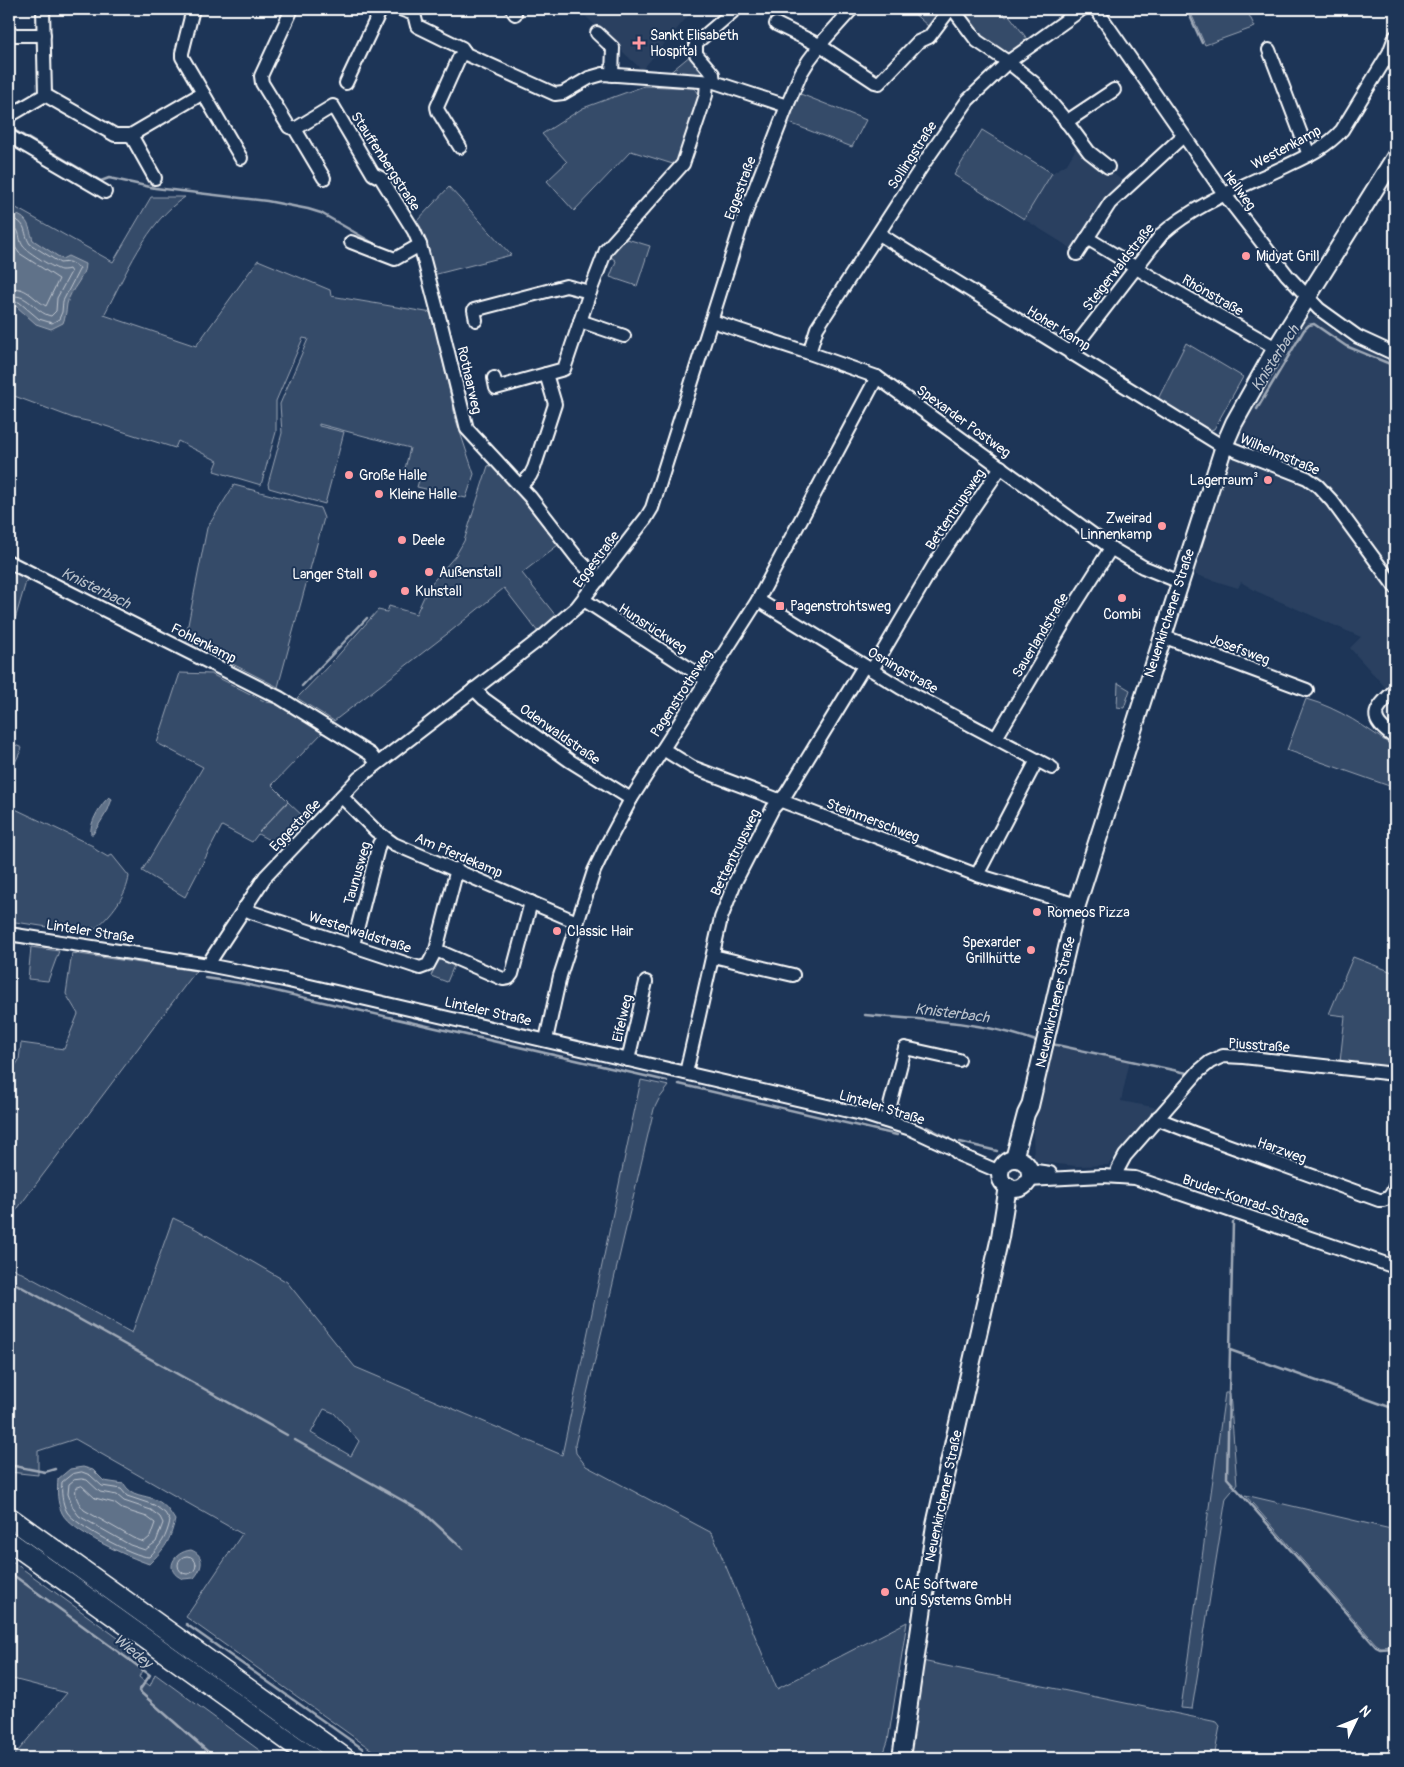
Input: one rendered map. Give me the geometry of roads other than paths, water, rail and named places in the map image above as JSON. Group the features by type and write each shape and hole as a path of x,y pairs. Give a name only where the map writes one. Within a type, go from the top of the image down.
{"highway":[{"path":"9,1518 345,1758"},
{"path":"9,1541 312,1758"}],"main road":[{"name":"Neuenkirchener Straße","path":"901,1758 935,1525 1015,1173 1026,1114 1030,1106 1078,905 1224,446 1234,423 1276,348 1395,157"}],"street":[{"path":"44,9 45,95"},
{"path":"193,9 182,58 241,158"},
{"path":"292,9 261,76 262,83 289,127 295,129 324,178"},
{"path":"346,83 380,9"},
{"path":"400,9 417,11 417,26 462,48 466,54 556,94 563,93 589,78 603,74 710,82 787,106"},
{"path":"494,378 496,388 564,369 606,250 683,164 713,74 696,54 696,43 736,9"},
{"name":"Eggestraße","path":"210,965 212,958 266,877 359,778 541,638 584,600 646,518 652,508 744,217 787,106 801,73 819,45 852,9"},
{"path":"776,24 819,45 879,83 918,42 929,38 952,9 977,41 1034,83 1089,152 1108,167"},
{"name":"Sollingstraße","path":"810,353 817,328 931,152 968,100 1008,62 1082,9"},
{"name":"Hellweg","path":"1096,9 1225,195 1287,275 1319,309 1358,337 1395,354"},
{"path":"9,32 15,35 44,35"},
{"path":"597,33 613,48 612,75"},
{"name":"Westenkamp","path":"1225,195 1326,146 1342,130 1389,53 1395,37"},
{"path":"1269,50 1309,155"},
{"path":"460,147 437,107 464,51"},
{"path":"1066,122 1114,90"},
{"path":"45,95 115,135 131,135 203,93"},
{"path":"9,116 45,95"},
{"name":"Stauffenbergstraße","path":"295,129 333,106 374,174 381,178 420,245"},
{"path":"131,135 155,178"},
{"path":"9,136 105,192"},
{"path":"1077,254 1110,203 1183,136"},
{"name":"Steigerwaldstraße","path":"1071,354 1162,234 1173,224 1225,195"},
{"name":"Hoher Kamp","path":"879,234 1071,354 1224,446"},
{"name":"Rhönstraße","path":"1087,238 1276,348"},
{"path":"351,242 395,259 420,245"},
{"name":"Rothaarweg","path":"420,245 467,429 520,486 578,559 599,580"},
{"path":"476,320 474,310 566,286 590,292"},
{"name":"Spexarder Postweg","path":"712,321 876,377 1111,548 1143,566 1180,582"},
{"path":"580,322 624,336"},
{"path":"520,486 530,476 534,468 555,404 546,374"},
{"name":"Pagenstrothsweg","path":"546,1040 560,976 598,863 631,799 758,600 876,377"},
{"name":"Wilhelmstraße","path":"1224,446 1307,478 1318,486 1346,520 1395,587"},
{"name":"Bettentrupsweg","path":"686,1073 722,918 735,882 773,808 786,794 934,565 1001,467"},
{"name":"Sauerlandstraße","path":"996,738 1066,619 1111,548"},
{"name":"Fohlenkamp","path":"9,562 284,700 370,754 377,763"},
{"name":"Hunsrückweg","path":"584,600 707,680"},
{"name":"Osningstraße","path":"758,600 901,688 1052,768"},
{"name":"Josefsweg","path":"1162,636 1307,690"},
{"name":"Odenwaldstraße","path":"474,689 484,699 570,761 631,799"},
{"path":"1395,690 1380,705 1376,714 1380,727 1395,738"},
{"name":"Steinmerschweg","path":"663,749 692,767 780,801 977,875 1078,905"},
{"path":"977,875 1037,760"},
{"name":"Am Pferdekamp","path":"342,797 384,838 394,844 577,922"},
{"name":"Taunusweg","path":"353,946 379,844 384,838"},
{"name":"Westerwaldstraße","path":"244,908 251,912 420,968 428,966 436,950 456,870"},
{"path":"436,950 503,979 509,978 512,974 531,902"},
{"name":"Linteler Straße","path":"9,934 210,965 284,980 866,1115 911,1129 952,1148 960,1155 1015,1173"},
{"path":"713,956 793,975"},
{"name":"Eifelweg","path":"628,1060 646,982"},
{"path":"886,1121 905,1048 958,1060"},
{"name":"Piusstraße","path":"1117,1176 1118,1169 1125,1156 1158,1117 1199,1071 1210,1062 1223,1056 1395,1074"},
{"name":"Harzweg","path":"1158,1117 1163,1121 1203,1137 1378,1200 1384,1201 1390,1197 1395,1189"},
{"name":"Bruder-Konrad-Straße","path":"1015,1173 1135,1178 1395,1267"}],"water":[{"path":"9,213 24,219 33,240 62,259 68,256 85,264 83,274 67,304 63,323 51,329 36,324 16,306 9,308"},
{"path":"109,797 112,799 108,810 93,834 91,834 96,814"},
{"path":"83,1467 93,1470 104,1481 124,1484 134,1493 159,1502 171,1514 175,1520 169,1540 149,1564 88,1536 62,1513 59,1505 58,1479 70,1469"},
{"path":"191,1550 199,1555 201,1566 194,1578 183,1579 173,1571 173,1562 179,1554"}],"waterway":[{"path":"1187,9 1202,43"},
{"path":"9,127 101,181 109,178 155,188 267,201 308,209 321,213 380,247"},
{"name":"Knisterbach","path":"1257,409 1304,330 1309,325 1314,324 1346,346 1395,366"},
{"path":"302,686 367,618"},
{"name":"Knisterbach","path":"290,697 297,701"},
{"path":"9,941 63,949"},
{"path":"76,951 116,957"},
{"path":"205,978 240,983 667,1081"},
{"name":"Knisterbach","path":"865,1015 973,1025 1015,1034 1036,1041"},
{"name":"Knisterbach","path":"1052,1044 1187,1073"},
{"path":"679,1084 897,1135"},
{"path":"927,1127 949,1138"},
{"path":"960,1142 997,1151"},
{"path":"1009,1230 1011,1222"},
{"path":"1233,1222 1227,1478 1376,1647 1380,1649 1395,1648"},
{"path":"9,1280 287,1435"},
{"path":"1230,1350 1395,1409"},
{"path":"295,1440 423,1512 462,1548"},
{"path":"9,1465 45,1472 55,1469"},
{"path":"908,1653 923,1548"},
{"name":"Wiedey","path":"9,1572 150,1675 139,1691 215,1758"},
{"path":"186,1624 363,1749"}],"place":[{"name":"Sankt Elisabeth Hospital","path":"639,43"},
{"name":"Midyat Grill","path":"1246,256"},
{"name":"Große Halle","path":"349,475"},
{"name":"Lagerraum³","path":"1268,480"},
{"name":"Kleine Halle","path":"379,494"},
{"name":"Zweirad Linnenkamp","path":"1162,526"},
{"name":"Deele","path":"402,540"},
{"name":"Außenstall","path":"429,572"},
{"name":"Langer Stall","path":"373,574"},
{"name":"Kuhstall","path":"405,591"},
{"name":"Combi","path":"1122,598"},
{"name":"Pagenstrohtsweg","path":"780,606"},
{"name":"Romeos Pizza","path":"1037,912"},
{"name":"Classic Hair","path":"557,931"},
{"name":"Spexarder Grillhütte","path":"1031,950"},
{"name":"CAE Software und Systems GmbH","path":"885,1592"}]}
